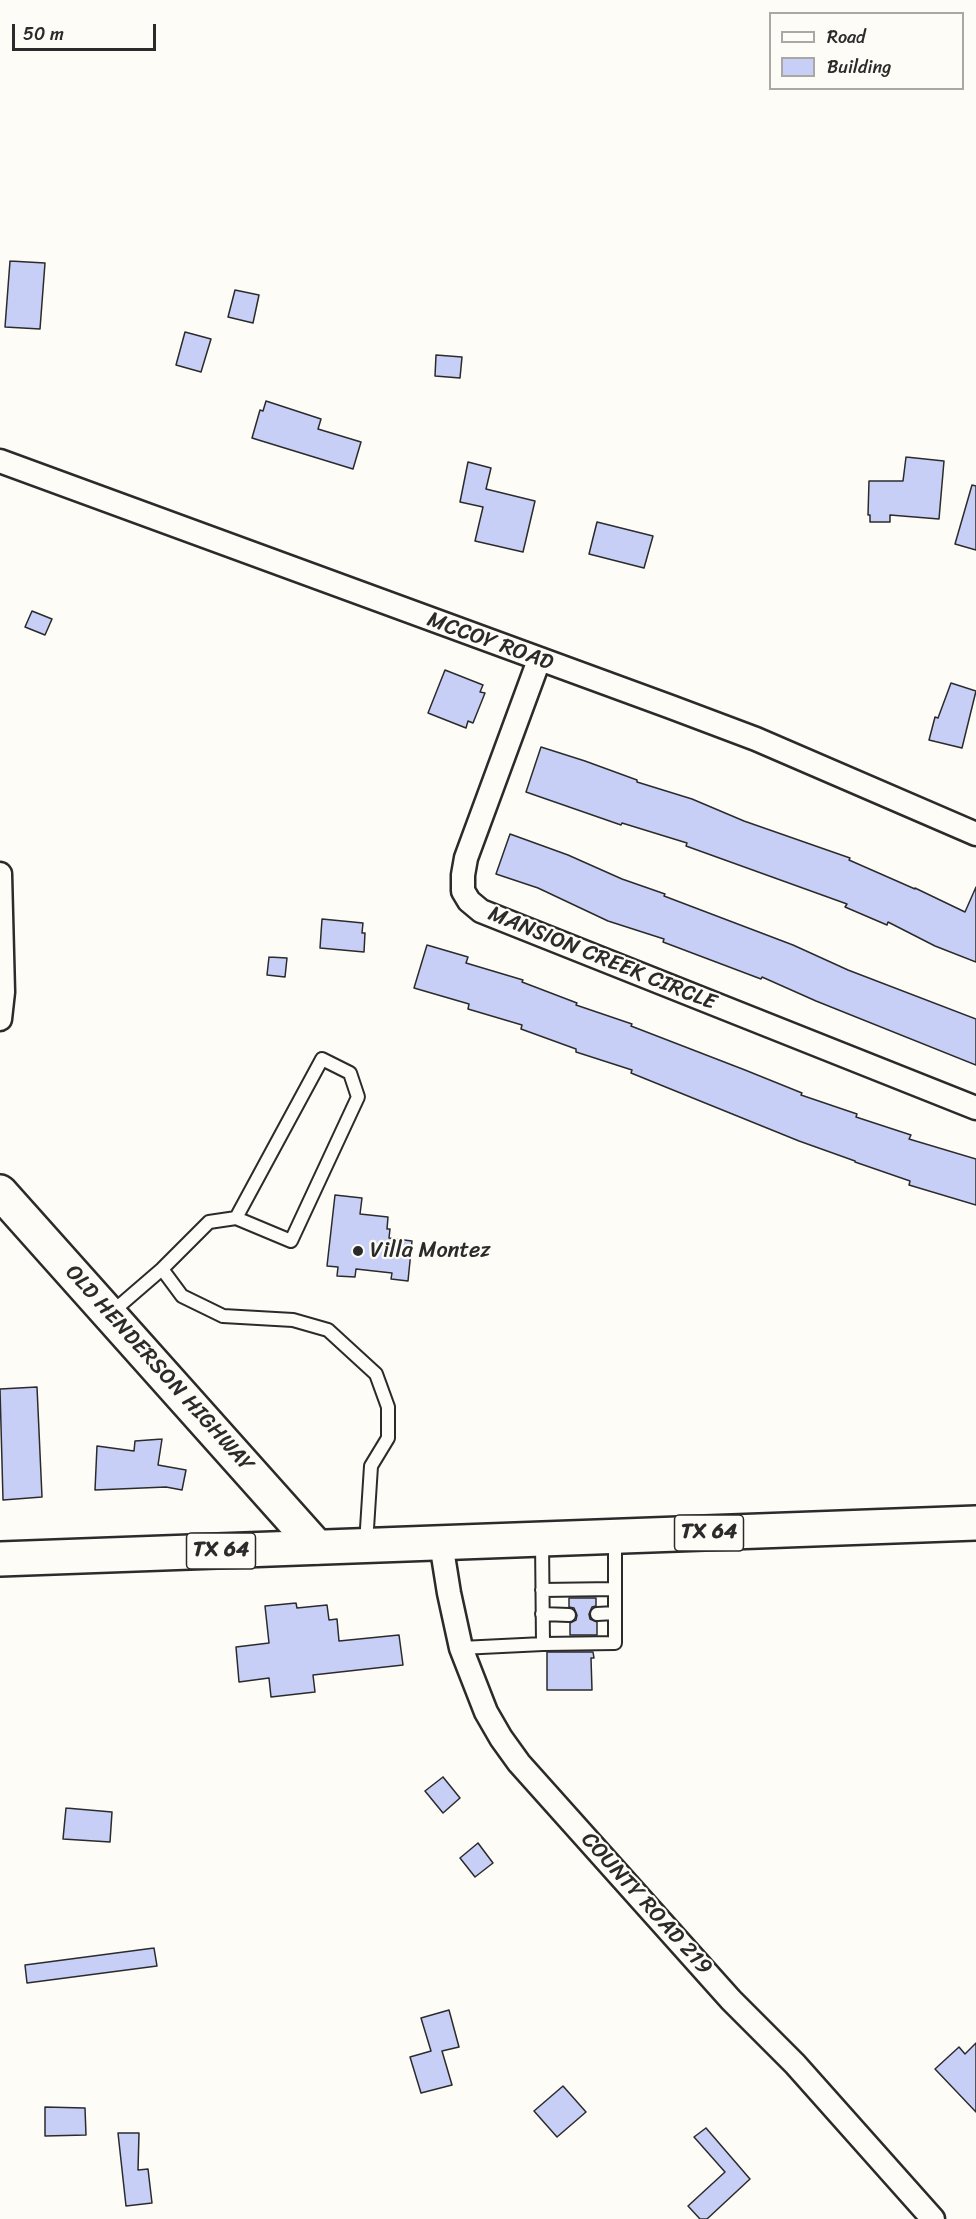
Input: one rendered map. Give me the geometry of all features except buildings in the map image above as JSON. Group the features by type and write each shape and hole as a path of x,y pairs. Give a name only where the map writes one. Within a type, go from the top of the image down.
{"main road":[{"name":"OLD HENDERSON HIGHWAY","path":"0,1192 317,1547"},
{"name":"TX 64","path":"0,1560 976,1523"}],"street":[{"name":"MCCOY ROAD","path":"0,461 756,739 976,834"},
{"name":"MANSION CREEK CIRCLE","path":"539,660 466,858 463,891 469,901 481,911 976,1108"},
{"path":"0,874 3,980 0,1019"},
{"name":"COUNTY ROAD 219","path":"441,1543 461,1648 486,1712 519,1763 731,2000 795,2064 926,2216"}],"lane":[{"path":"109,1314 162,1269 209,1222 236,1218 291,1241 358,1097 350,1073 322,1059 236,1218"},
{"path":"162,1269 182,1296 223,1316 293,1320 328,1330 376,1374 388,1407 388,1438 371,1466 366,1545"},
{"path":"461,1648 543,1644 615,1644 615,1536"},
{"path":"542,1539 543,1644"},
{"path":"542,1590 615,1589"},
{"path":"597,1614 615,1613"},
{"path":"542,1614 569,1615"}],"place":[{"name":"Villa Montez","path":"358,1251"}]}
